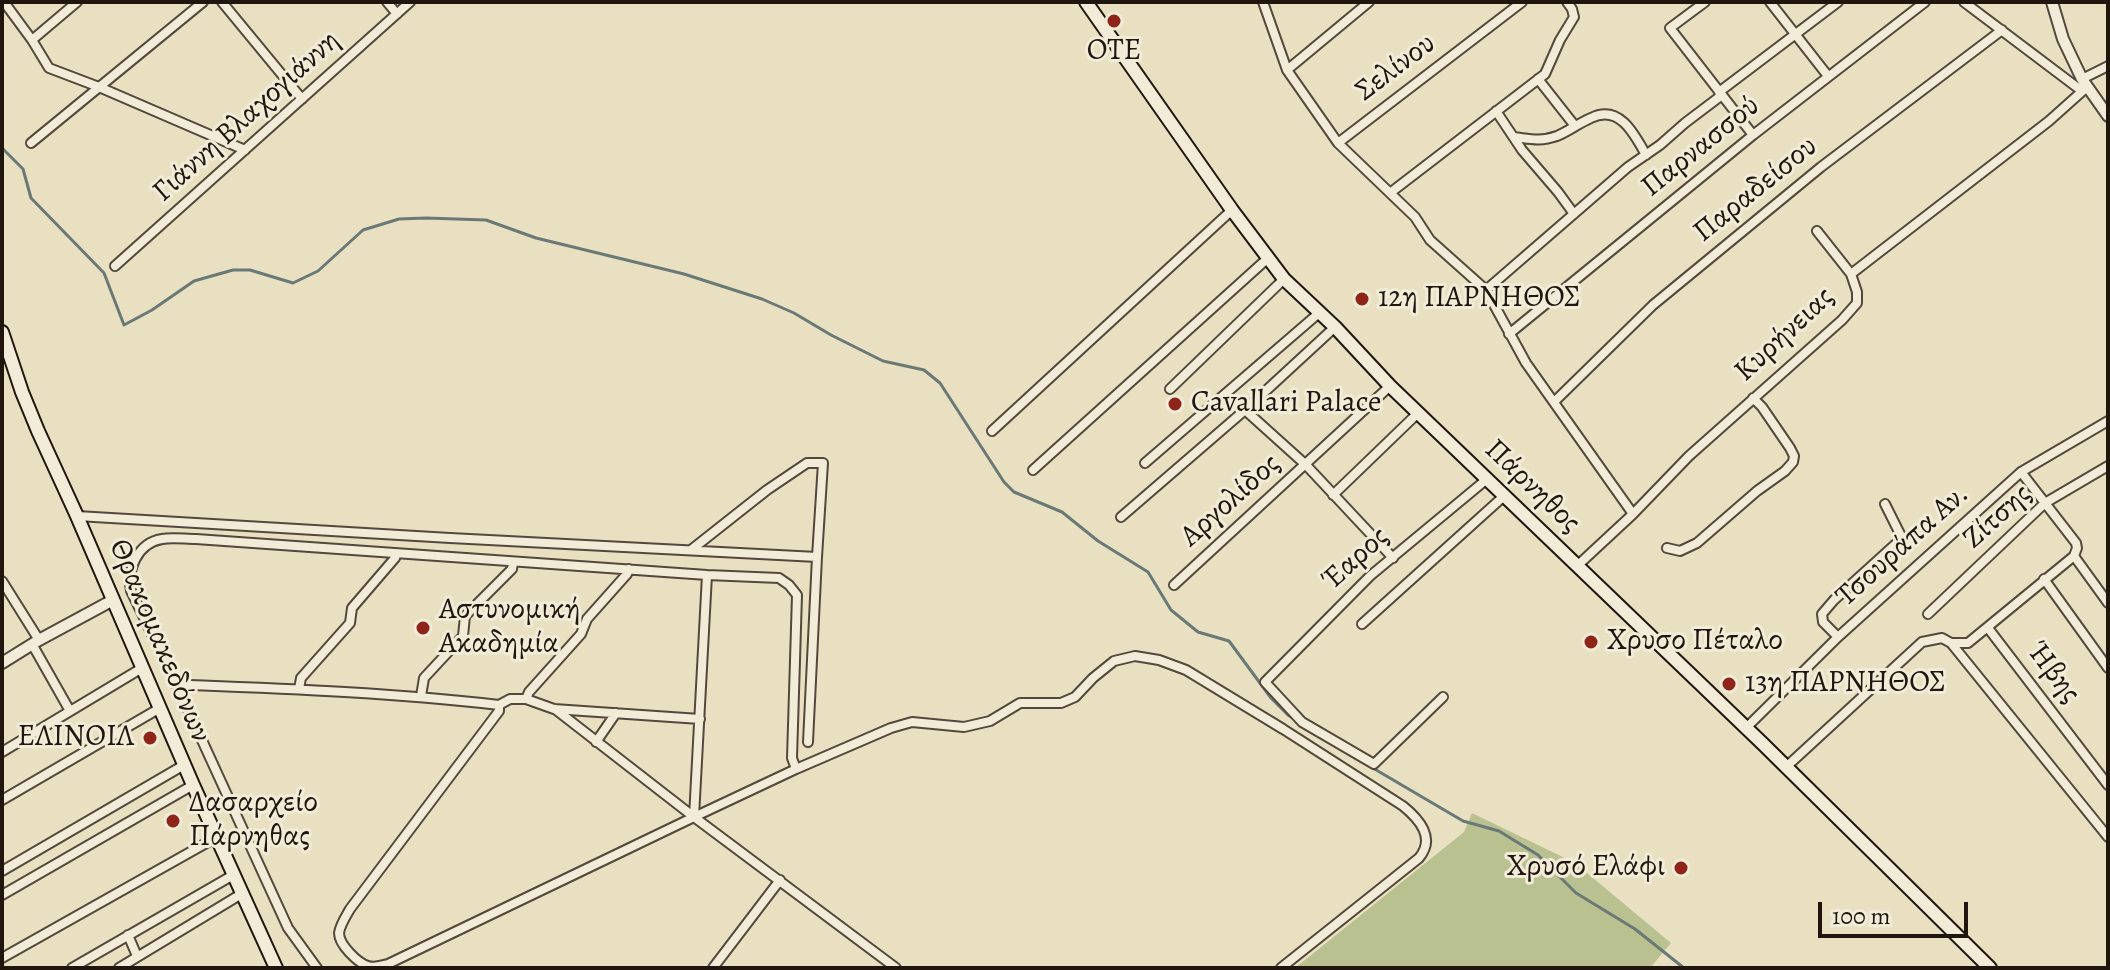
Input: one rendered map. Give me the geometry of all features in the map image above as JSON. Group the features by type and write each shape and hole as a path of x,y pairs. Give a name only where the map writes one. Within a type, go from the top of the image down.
{"main road":[{"name":"Πάρνηθος","path":"1086,2 1284,279 1335,327 1390,386 1990,968"},
{"name":"Θρακομακεδόνων","path":"2,332 22,392 276,968"}],"street":[{"path":"4,2 49,68 245,150"},
{"path":"32,40 77,2"},
{"path":"31,143 203,2"},
{"path":"222,2 302,99"},
{"path":"387,2 397,14"},
{"name":"Γιάννη Βλαχογιάννη","path":"115,266 410,2"},
{"path":"1263,2 1287,70 1338,143 1415,217 1430,240 1486,290 1526,363 1633,514"},
{"path":"1287,70 1369,2"},
{"name":"Σελίνου","path":"1338,143 1522,2"},
{"path":"1390,193 1545,74 1574,17 1567,2"},
{"path":"1705,2 1670,28 1753,135"},
{"path":"1770,2 1828,76"},
{"path":"1486,290 1628,167 1838,2"},
{"name":"Παρνασσού","path":"1509,334 1753,135 1925,2"},
{"path":"1964,2 1977,6 2002,30 2078,88 2084,83"},
{"path":"2052,2 2063,39 2084,83 2108,116"},
{"name":"Παραδείσου","path":"1554,402 1653,305 1821,167 2002,30"},
{"name":"Κυρήνειας","path":"1577,566 1689,456 1842,320 1857,303 1851,274 2049,121 2084,83 2108,66"},
{"path":"1538,79 1575,126"},
{"path":"1496,111 1522,150 1574,214"},
{"path":"1514,137 1533,141 1547,139 1604,113 1623,121 1646,155"},
{"path":"992,431 1232,210"},
{"path":"1817,231 1851,274"},
{"path":"1033,470 1268,258"},
{"path":"1170,389 1284,279"},
{"path":"1145,463 1319,313"},
{"path":"1121,517 1335,327"},
{"name":"Αργολίδος","path":"1174,585 1390,386"},
{"path":"1667,548 1680,551 1697,543 1793,462 1790,448 1753,398"},
{"path":"1245,410 1306,465 1393,558"},
{"path":"1333,495 1418,413"},
{"name":"Τσουράπα Αν.","path":"1745,729 1838,637 2021,472 2108,421"},
{"path":"691,550 807,463 823,463 808,742"},
{"name":"Ζίτσης","path":"1928,614 2045,503 2108,466"},
{"path":"1951,643 1968,643 2074,556 2076,543 2021,472"},
{"name":"Έαρος","path":"1443,697 1374,764 1302,722 1265,682 1370,576 1487,479"},
{"path":"1362,624 1504,496"},
{"path":"1838,637 1823,622 1822,614 1901,536 1885,504"},
{"path":"77,516 817,557"},
{"path":"317,968 288,928 131,591 131,568 140,552 159,539 779,578 797,595 792,758 796,769"},
{"path":"299,689 301,678 350,623 352,608 396,555"},
{"path":"2074,556 2108,603"},
{"path":"421,696 424,678 463,636 465,616 512,569 513,563"},
{"path":"526,699 581,634 587,619 629,569"},
{"path":"694,817 707,575"},
{"path":"2044,579 2108,668"},
{"path":"2,581 70,711"},
{"path":"2,663 113,600"},
{"name":"Ήβης","path":"1988,628 2108,785"},
{"path":"1785,768 1922,642 1942,638 1951,643 2108,837"},
{"path":"499,705 499,711 350,909 339,929 344,946 363,967 388,964 796,769 891,728 912,722 964,727 996,719 1020,703 1069,701 1114,661 1135,656 1159,660 1186,670 1391,798 1414,815 1425,831 1427,843 1419,858 1281,968"},
{"path":"2,752 142,668"},
{"path":"179,690 189,685 299,689 421,696 499,705 510,699 526,699 554,709 700,719"},
{"path":"2,800 160,708"},
{"path":"554,709 894,967"},
{"path":"596,742 616,713"},
{"path":"2,871 184,765"},
{"path":"2,895 193,785"},
{"path":"2,958 217,837"},
{"path":"72,968 235,874"},
{"path":"713,968 780,880"},
{"path":"119,968 243,893"},
{"path":"128,935 137,956"}],"green space":[{"path":"1472,813 1575,863 1671,943 1650,968 1295,968 1464,832"}],"waterway":[{"path":"2,148 23,169 31,198 104,273 124,325 194,281 233,270 250,270 293,283 318,271 363,230 399,219 486,220 536,238 684,274 762,299 883,361 924,370 940,383 1004,482 1014,492 1062,512 1098,541 1148,572 1171,610 1198,632 1229,641 1271,698 1296,720"},
{"path":"1332,744 1463,821 1499,831 1538,855 1576,893 1635,929 1684,968"}],"place":[{"name":"ΟΤΕ","path":"1114,21"},
{"name":"12η ΠΑΡΝΗΘΟΣ","path":"1362,299"},
{"name":"Cavallari Palace","path":"1175,404"},
{"name":"Αστυνομική Ακαδημία","path":"423,628"},
{"name":"Χρυσο Πέταλο","path":"1591,642"},
{"name":"13η ΠΑΡΝΗΘΟΣ","path":"1729,684"},
{"name":"ΕΛΙΝΟΙΛ","path":"150,738"},
{"name":"Δασαρχείο Πάρνηθας","path":"173,821"},
{"name":"Χρυσό Ελάφι","path":"1681,868"}]}
